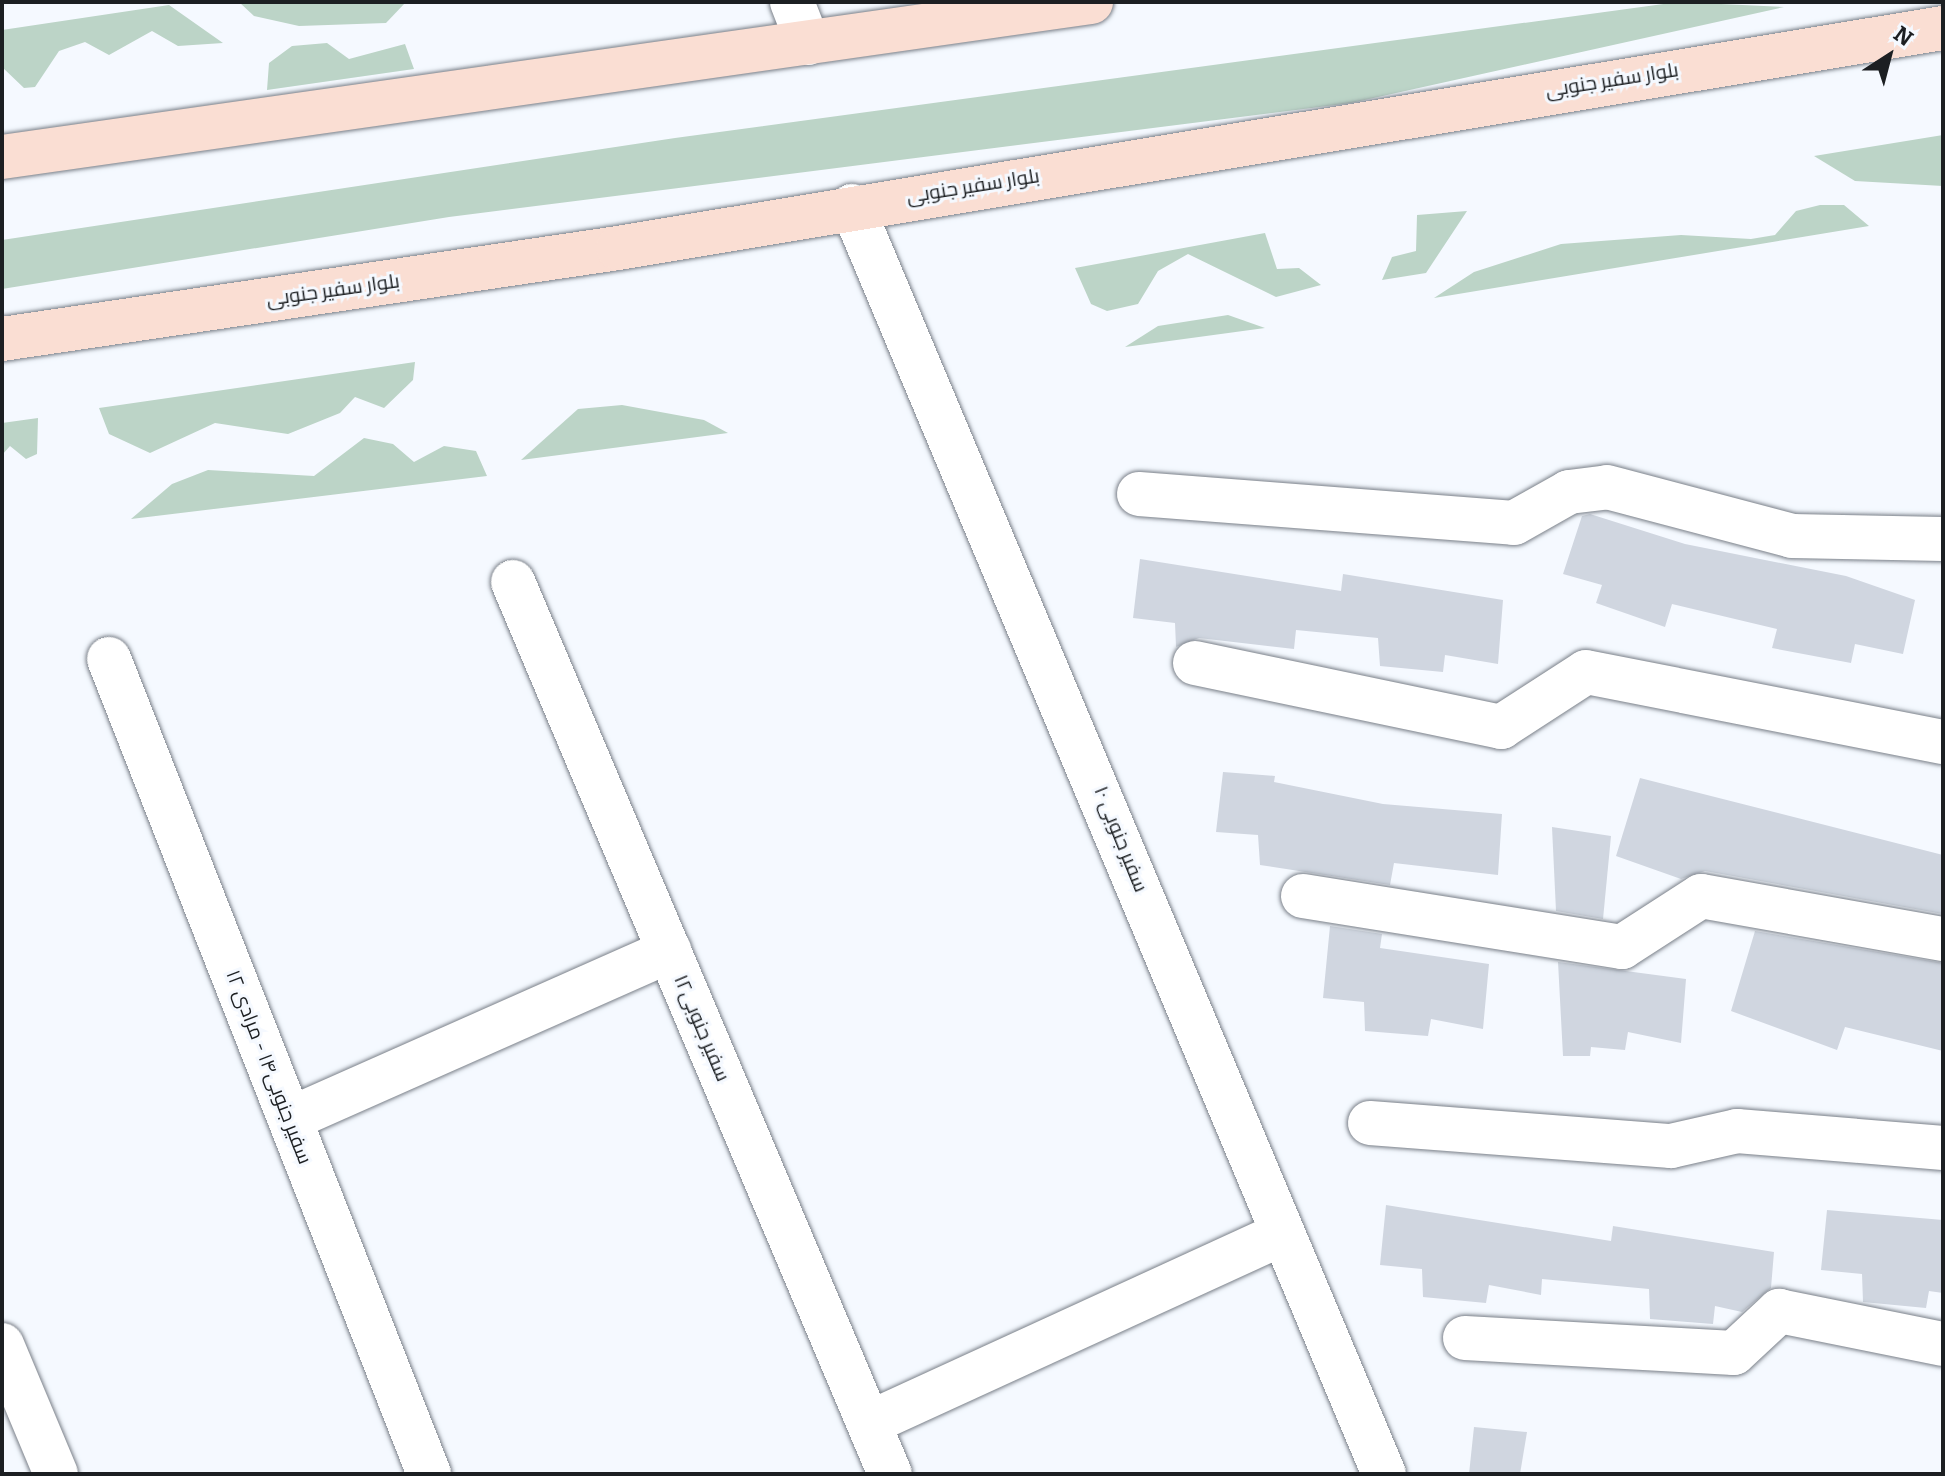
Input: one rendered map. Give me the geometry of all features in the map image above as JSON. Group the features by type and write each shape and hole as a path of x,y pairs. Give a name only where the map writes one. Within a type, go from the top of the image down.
{"main road":[{"path":"2,157 1091,2"},
{"name":"بلوار سفیر جنوبی","path":"2,339 852,206 1875,19 1943,28"}],"street":[{"path":"792,2 808,43"},
{"name":"سفیر جنوبی ۱۰","path":"852,206 1072,716 1282,1234 1384,1474"},
{"path":"1139,494 1514,523 1569,492 1607,487 1792,536 1943,539"},
{"name":"سفیر جنوبی۱۲","path":"513,582 890,1474"},
{"name":"سفیر جنوبی۱۴ - مرادی ۱۲","path":"109,659 429,1474"},
{"path":"1195,663 1501,727 1586,672 1943,742"},
{"path":"1303,896 1622,947 1701,896 1943,939"},
{"path":"290,1119 669,951"},
{"path":"1370,1123 1671,1146 1737,1131 1943,1148"},
{"path":"869,1423 1282,1234"},
{"path":"1465,1338 1734,1353 1779,1311 1943,1344"},
{"path":"2,1345 56,1474"}],"green space":[{"path":"239,2 406,2 386,23 299,26 254,16"},
{"path":"1678,2 1784,7 1351,103 449,217 2,289 2,240 675,138"},
{"path":"169,5 223,43 178,46 152,31 109,55 85,42 59,51 35,87 24,88 2,67 2,30"},
{"path":"327,43 349,59 405,44 414,69 267,90 269,63 292,46"},
{"path":"1943,135 1943,186 1855,181 1814,156"},
{"path":"1820,205 1844,205 1869,226 1434,298 1474,272 1561,244 1681,235 1751,239 1775,235 1796,211"},
{"path":"1467,211 1426,273 1382,280 1392,257 1416,251 1417,215"},
{"path":"1265,233 1277,269 1299,268 1321,285 1276,297 1188,254 1158,271 1138,304 1107,311 1091,304 1075,268"},
{"path":"1228,315 1265,328 1125,347 1158,326"},
{"path":"415,362 413,380 384,408 355,397 340,413 288,434 215,423 150,453 109,434 99,408"},
{"path":"622,405 704,420 728,433 521,460 578,409"},
{"path":"38,418 37,454 26,459 10,446 2,455 2,423"},
{"path":"364,438 393,444 414,462 444,446 476,451 487,476 131,519 172,484 208,470 314,476"}],"building":[{"path":"1590,514 1685,544 1846,576 1915,600 1903,654 1855,644 1851,663 1772,648 1777,629 1672,604 1665,627 1596,603 1602,585 1563,574 1582,516"},
{"path":"1140,559 1341,591 1343,574 1503,600 1498,664 1445,655 1443,672 1380,666 1378,638 1296,630 1294,649 1199,638 1176,647 1175,623 1133,618"},
{"path":"1223,772 1275,776 1274,782 1383,804 1502,814 1498,875 1394,863 1390,885 1260,865 1258,835 1216,832"},
{"path":"1640,778 1943,855 1943,914 1705,871 1681,879 1616,856"},
{"path":"1552,827 1611,836 1603,919 1556,911"},
{"path":"1330,926 1382,934 1380,948 1489,964 1483,1029 1431,1019 1428,1036 1365,1031 1364,1002 1323,998"},
{"path":"1755,931 1943,963 1943,1051 1845,1027 1837,1050 1731,1011"},
{"path":"1558,962 1686,979 1681,1043 1628,1032 1625,1050 1591,1047 1590,1056 1563,1056"},
{"path":"1386,1205 1611,1241 1613,1226 1774,1252 1771,1288 1742,1312 1715,1306 1713,1324 1650,1319 1649,1289 1542,1279 1541,1295 1489,1285 1486,1303 1423,1297 1422,1269 1380,1265"},
{"path":"1827,1210 1943,1220 1943,1293 1929,1291 1926,1308 1863,1302 1862,1274 1821,1270"},
{"path":"1474,1427 1527,1432 1520,1474 1469,1474"}]}
